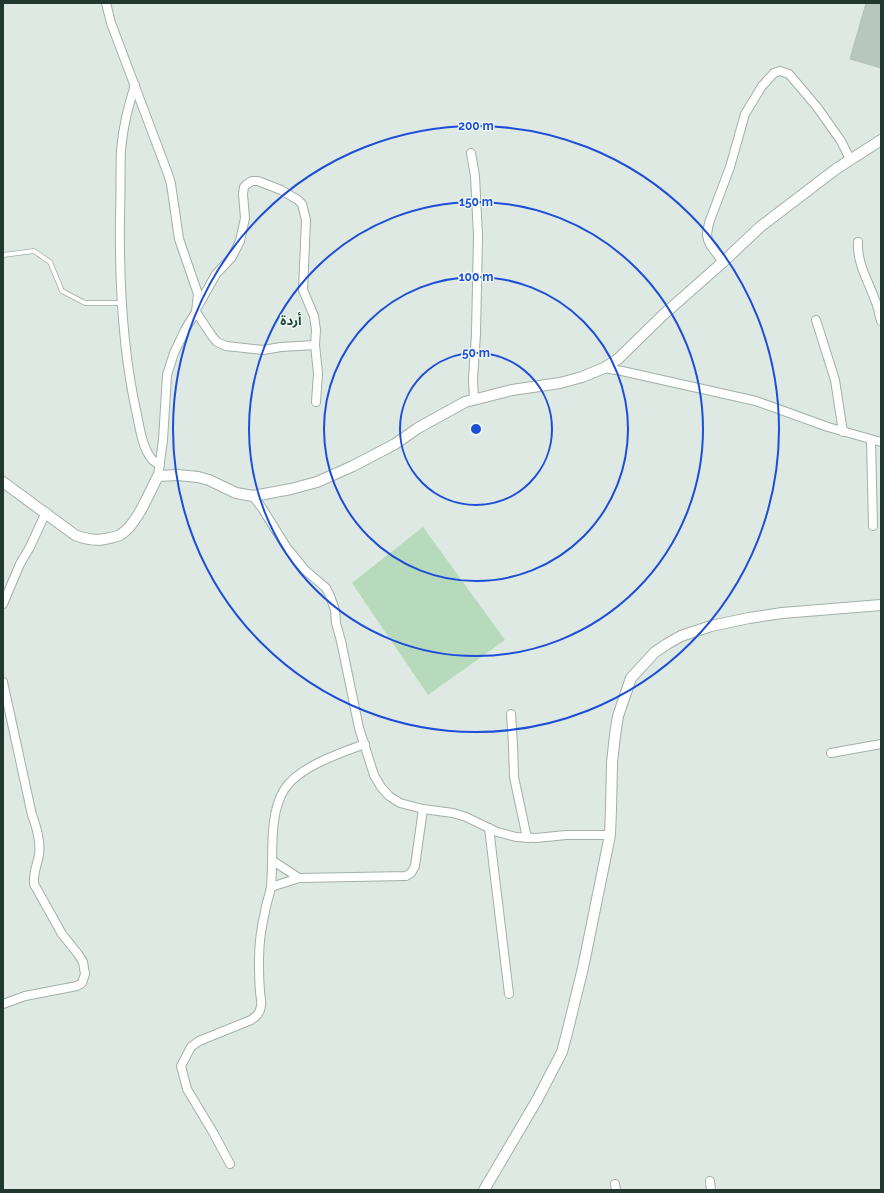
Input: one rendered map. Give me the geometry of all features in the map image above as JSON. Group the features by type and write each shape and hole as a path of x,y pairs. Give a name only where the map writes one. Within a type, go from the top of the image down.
{"street":[{"path":"106,3 111,22 170,179 179,240 197,288 197,309 212,336 217,342 226,346 264,350 281,347 315,345"},
{"path":"722,262 708,240 707,234 709,223 730,167 745,114 762,86 774,73 780,71 789,74 817,107 841,141 850,159"},
{"path":"135,85 126,113 122,150 120,232 122,303 126,353 134,402 144,445 150,458 160,465"},
{"path":"158,476 178,475 198,477 209,480 236,493 253,496 317,482 374,455 454,408 474,400 512,390 560,383 582,377 604,368 618,359 662,315 760,227 850,159 881,140"},
{"path":"471,153 475,176 478,236 476,334 473,379 474,400"},
{"path":"3,482 12,490 46,512 68,530 82,538 101,540 120,535 127,530 158,476 167,375 174,353 216,274 227,263 240,241 245,218 244,188 252,182 258,181 289,193 302,204 305,211 306,231 303,284 314,316 316,330 315,345 318,373 316,402"},
{"path":"858,242 857,252 861,267 875,300 881,321"},
{"path":"816,320 835,380 843,432"},
{"path":"604,368 756,401 843,432 881,442"},
{"path":"871,440 873,526"},
{"path":"253,496 287,548 305,570 326,588 330,596 335,610 336,623 359,728 374,775 381,787 389,796 400,803 423,809 453,813 466,817 507,836 527,838 610,834"},
{"path":"3,604 20,564 30,547 46,512"},
{"path":"484,1190 537,1100 562,1052 583,968 610,834 612,764 618,716 631,678 655,652 667,644 681,636 711,626 749,618 800,611 881,605"},
{"path":"3,682 38,835 40,849 34,874 34,884 62,934 83,962 85,971 82,983 78,986 25,996 3,1004"},
{"path":"511,714 514,778 527,838"},
{"path":"230,1164 187,1089 181,1066 191,1047 199,1041 251,1020 259,1013 261,1005 259,960 264,913 271,887 274,817 279,800 284,790 292,781 304,772 325,760 365,744"},
{"path":"831,753 881,744"},
{"path":"271,887 299,878 406,876 411,873 415,866 423,809"},
{"path":"489,828 509,994"},
{"path":"273,861 299,878"},
{"path":"710,1181 711,1190"}],"lane":[{"path":"3,254 34,251 50,262 62,291 85,303 122,303"}],"green space":[{"path":"423,527 505,640 428,695 352,583"}],"building":[{"path":"866,3 881,3 881,68 850,59"}],"district":[{"name":"أردة","path":"291,320"}]}
